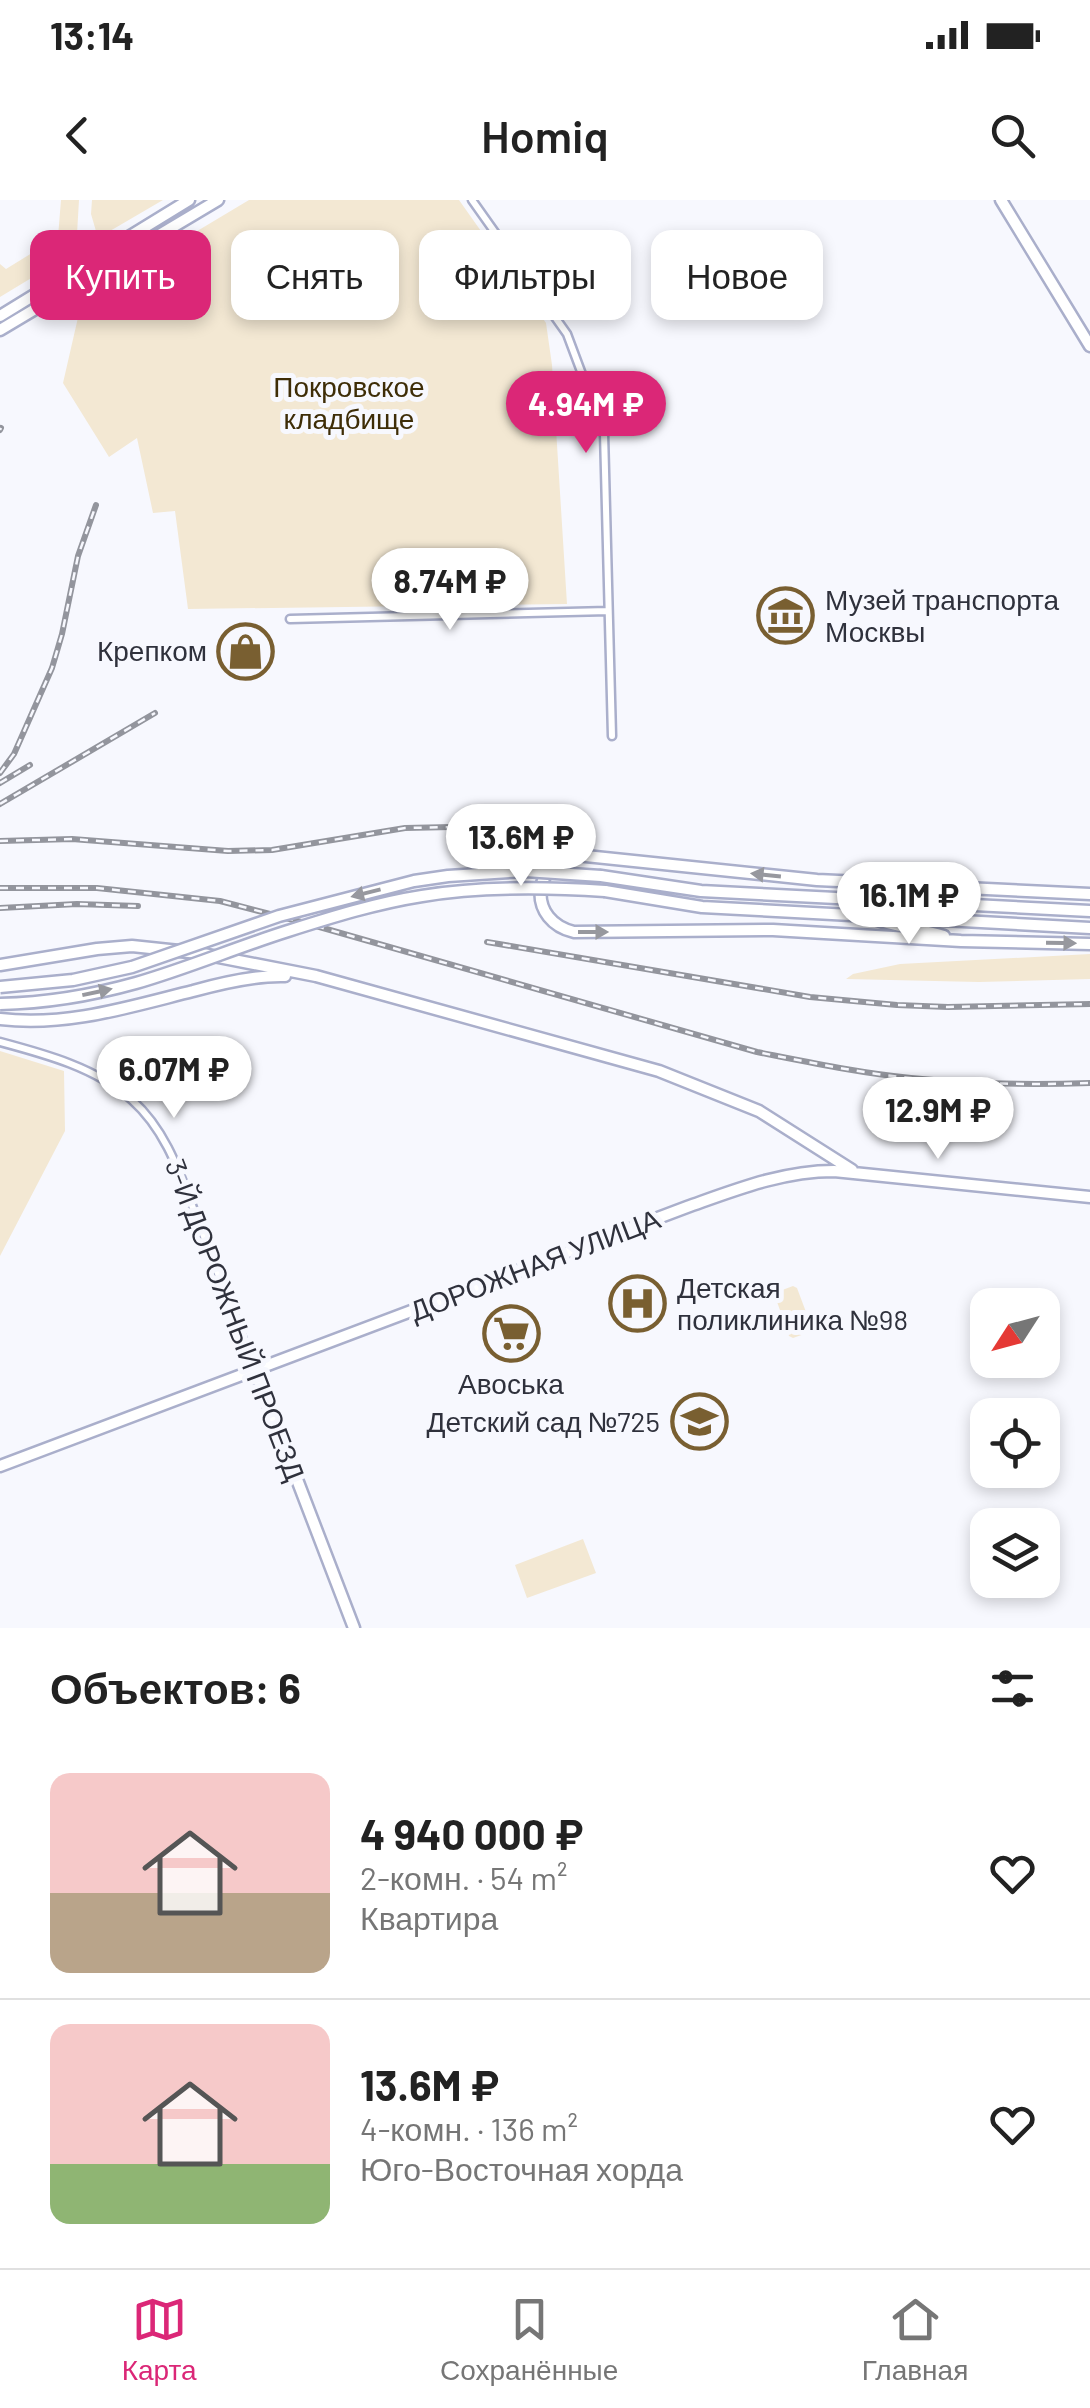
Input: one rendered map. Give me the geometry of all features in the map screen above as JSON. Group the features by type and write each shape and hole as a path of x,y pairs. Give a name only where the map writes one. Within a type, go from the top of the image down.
{"main road":[{"path":"0,316 190,200"},
{"path":"0,330 218,200"},
{"path":"1001,200 1090,346"},
{"path":"1090,894 817,880 576,856 551,866 540,897 552,922 574,932 773,930 1090,944"},
{"path":"0,987 74,980 132,967 280,916 414,881 448,876 524,871 601,876 701,891 1090,911"},
{"path":"868,898 908,897 968,887"},
{"path":"0,1004 75,996 136,983 356,911 418,896 495,888 605,891 702,908 1090,928"},
{"path":"868,917 962,941"},
{"path":"0,966 98,948 132,946 198,952 316,976 659,1071 759,1111 862,1174"},
{"path":"0,1019 80,1018 215,985 274,975 316,976"},
{"path":"816,1171 822,1166 820,1150"},
{"path":"820,1150 834,1171"},
{"name":"ДОРОЖНАЯ УЛИЦА","path":"0,1466 743,1186 834,1171 1090,1198"},
{"name":"3-Й ДОРОЖНЫЙ ПРОЕЗД","path":"255,1370 354,1628"}],"street":[{"path":"472,200 567,334 604,433 612,736"},
{"path":"290,620 608,610"},
{"name":"3-Й ДОРОЖНЫЙ ПРОЕЗД","path":"0,1042 100,1077 132,1100 154,1124 175,1161 255,1370"}],"green space":[{"path":"61,200 79,200 77,230 59,230"},
{"path":"92,200 163,200 112,230 96,230"},
{"name":"Покровское кладбище","path":"249,200 459,200 480,230 419,230 419,320 546,323 567,604 188,609 175,511 153,513 137,438 109,457 63,383 77,320 211,320 211,230 199,230"},
{"path":"30,254 30,279 0,297 0,264 6,269"},
{"path":"1090,954 1090,979 846,979 900,964"},
{"path":"0,1051 64,1071 65,1131 0,1256"},
{"path":"793,1286 812,1328 793,1338 775,1296"},
{"path":"583,1539 596,1573 527,1598 515,1565"}],"railway":[{"path":"0,773 14,754 52,668 78,556 96,505"},
{"path":"0,804 155,713"},
{"path":"0,783 30,765"},
{"path":"0,841 72,839 228,851 272,850 405,828 551,825"},
{"path":"0,888 97,888 220,901 757,1052 834,1067 955,1082 1090,1083"},
{"path":"0,908 138,906"},
{"path":"487,942 810,997 948,1007 1090,1004"}],"place":[{"name":"Музей транспорта Москвы","path":"786,616"},
{"name":"Крепком","path":"246,651"},
{"name":"Детская поликлиника №98","path":"638,1304"},
{"name":"Авоська","path":"511,1333"},
{"name":"Детский сад №725","path":"699,1422"}]}
